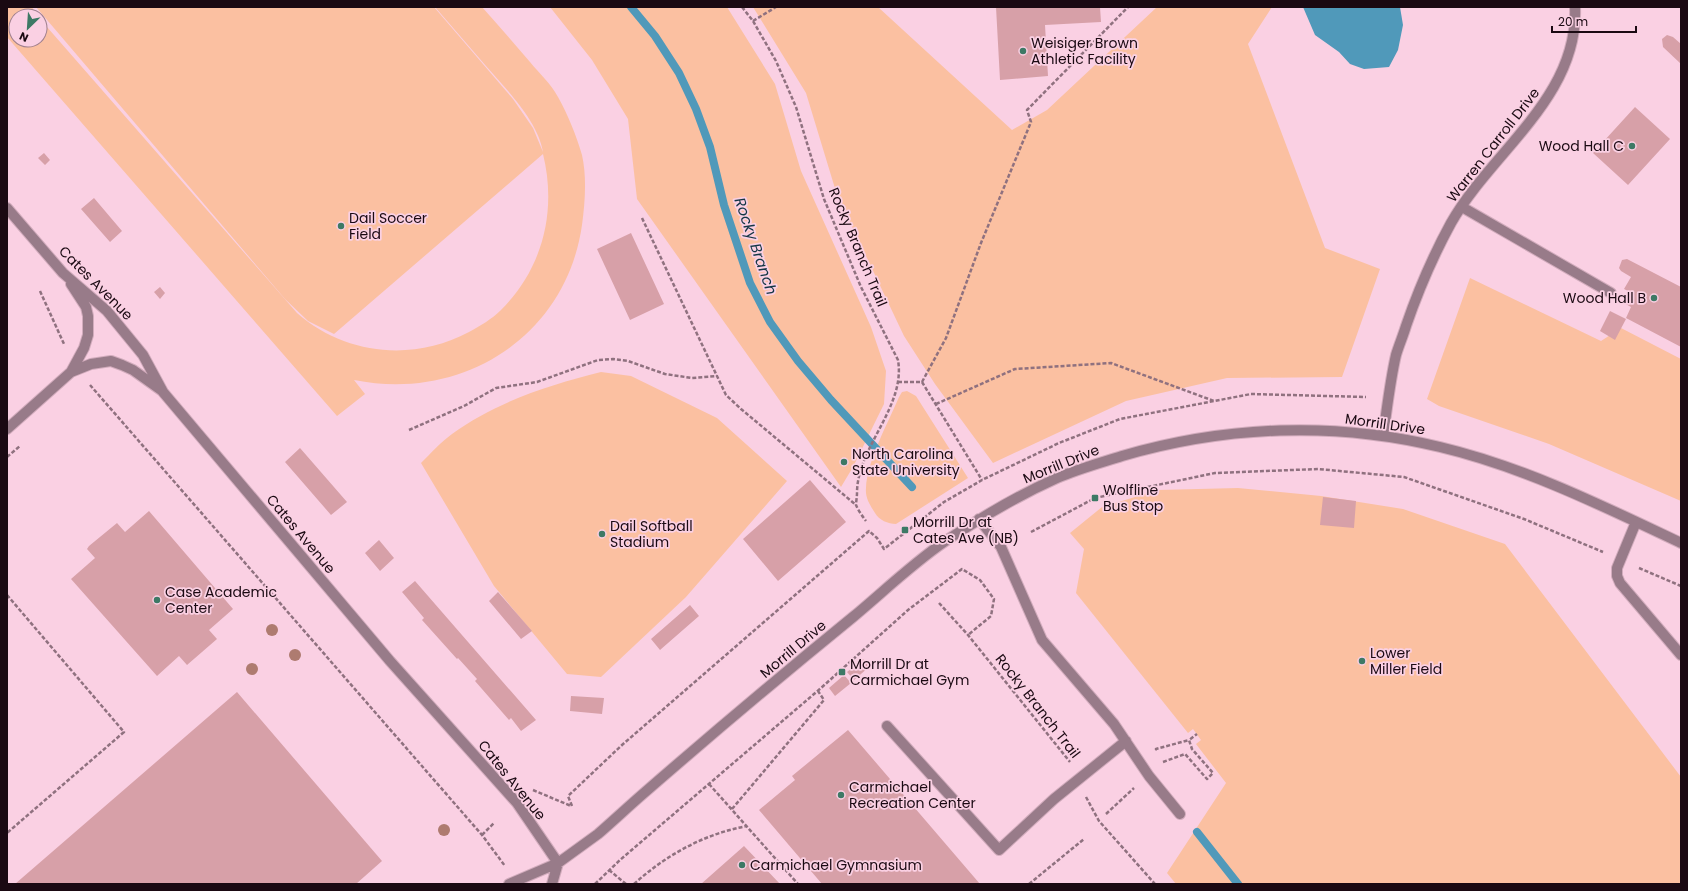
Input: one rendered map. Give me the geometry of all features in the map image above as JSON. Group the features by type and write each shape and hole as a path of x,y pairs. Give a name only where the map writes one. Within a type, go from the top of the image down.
{"street":[{"name":"Warren Carroll Drive","path":"1383,436 1396,354 1416,297 1451,223 1470,194 1524,129 1552,92 1568,56 1576,19 1575,7"},
{"path":"1462,207 1611,292"},
{"name":"Cates Avenue","path":"7,208 63,273 107,311 143,355 163,392 390,661 517,803 558,863"},
{"path":"7,429 71,372 84,348 88,335 88,316 86,307 63,273"},
{"path":"71,372 91,364 111,361 133,370 163,392"},
{"name":"Morrill Drive","path":"508,884 558,863 605,828 644,793 941,544 1001,506 1059,478 1101,462 1184,440 1245,432 1312,430 1383,436 1441,447 1502,465 1532,476 1681,543"},
{"path":"979,520 1001,547 1042,640 1114,724 1149,776 1180,814"},
{"path":"1636,522 1617,568 1617,576 1620,583 1681,655"},
{"path":"888,726 999,850 1054,799 1126,741"},
{"path":"552,884 558,863"}],"path":[{"name":"Rocky Branch Trail","path":"742,7 776,61 796,107 824,199 860,287 898,360 900,369 898,382 886,414 860,470 857,484 856,506"},
{"path":"752,21 776,7"},
{"path":"922,382 946,338 981,243 1031,122 1027,110 1128,7"},
{"path":"642,218 726,395 740,409 856,506 866,521"},
{"path":"40,291 66,349"},
{"path":"409,430 464,406 496,388 537,382 598,360 613,359 628,361 665,374 692,378 717,376"},
{"path":"936,404 1015,369 1110,363 1214,401"},
{"path":"86,381 482,835 505,866"},
{"path":"898,382 922,382"},
{"path":"922,382 982,480"},
{"path":"1031,532 1095,498 1215,472 1318,469 1404,477 1524,519 1681,586"},
{"path":"595,884 620,860 818,691 908,610 962,569 980,580 994,599 991,616 968,635"},
{"path":"7,595 124,732 7,833"},
{"name":"Rocky Branch Trail","path":"939,603 968,635 1067,756 1080,778 1088,801 1100,821 1155,884"},
{"path":"732,809 824,700 818,691"},
{"path":"1189,740 1192,749 1213,773 1207,778 1186,754 1161,762 1156,749 1189,740 1197,734"},
{"path":"709,784 798,884"},
{"path":"1106,814 1135,787"},
{"path":"531,790 572,806"},
{"path":"482,835 494,823"},
{"path":"634,884 670,855 707,836 729,829 747,826"},
{"path":"1029,884 1084,840"},
{"path":"609,870 626,884"}],"shaded area":[{"name":"Dail Soccer Field","path":"7,7 32,7 33,8 8,8 8,38"},
{"name":"Dail Soccer Field","path":"36,7 434,7 513,99 533,128 543,152 535,129 520,106 435,7 482,7 555,92 568,118 582,155 585,172 585,190 582,225 572,265 555,300 531,329 502,353 469,370 433,381 394,384 354,380 365,394 337,416 17,48 48,48 48,28 297,313 316,327 336,338 380,350 425,348 448,342 482,325 501,310 515,294 527,276 543,238 547,217 548,197 547,175 543,154 334,334 308,321 285,299 48,21 48,8"},
{"path":"550,7 727,7 775,84 801,171 871,327 886,371 884,404 853,467 841,487 637,199 628,119 592,60"},
{"path":"753,7 878,7 1012,130 1047,110 1157,7 1272,7 1248,44 1325,248 1380,269 1342,377 1227,378 1126,401 993,463 935,384 904,336 837,195 806,93"},
{"path":"1470,278 1601,341 1621,328 1681,359 1681,501 1549,444 1439,406 1427,399"},
{"name":"Dail Softball Stadium","path":"601,372 631,376 717,418 787,481 686,597 601,677 567,674 494,586 421,463 448,437 487,413 543,389"},
{"path":"907,391 916,396 968,478 896,524 893,524 879,518 871,507 866,495 867,477 874,454 899,397 902,392"},
{"name":"Lower Miller Field","path":"1238,488 1321,496 1403,509 1505,544 1681,777 1681,884 1176,884 1167,873 1226,783 1196,744 1201,740 1193,729 1188,733 1076,593 1084,549 1070,533 1102,507 1158,490"}],"water":[{"path":"1303,7 1400,7 1403,25 1398,50 1389,67 1364,69 1350,64 1339,52 1315,35"}],"building":[{"name":"Weisiger Brown Athletic Facility","path":"996,7 1100,7 1101,22 1045,25 1048,76 1000,80"},
{"path":"1667,35 1673,37 1681,44 1681,64 1663,47 1662,39"},
{"name":"Wood Hall C","path":"1635,107 1670,139 1628,185 1593,153"},
{"path":"44,153 50,160 45,165 38,158"},
{"path":"94,198 122,231 110,242 81,209"},
{"path":"631,233 664,304 630,320 597,249"},
{"name":"Wood Hall B","path":"1627,259 1681,287 1681,347 1626,318 1631,307 1624,303 1630,292 1624,289 1631,277 1619,268 1622,260"},
{"path":"160,287 165,293 160,299 154,292"},
{"path":"1610,311 1626,319 1615,340 1600,331"},
{"path":"300,448 347,502 331,515 285,462"},
{"path":"810,480 846,522 778,581 743,539"},
{"path":"1323,497 1356,501 1354,528 1320,525"},
{"name":"Case Academic Center","path":"149,511 233,609 209,630 217,639 187,665 179,656 157,676 71,579 95,558 87,549 89,546 117,523 125,532"},
{"path":"379,540 394,558 380,571 365,553"},
{"path":"415,581 536,720 521,731 511,718 509,720 475,681 477,679 422,620 424,618 402,592"},
{"path":"498,592 532,631 521,639 489,601"},
{"path":"690,605 699,616 660,650 651,639"},
{"path":"863,659 869,667 854,680 847,672"},
{"path":"844,675 851,683 835,696 829,688"},
{"path":"237,692 382,861 356,884 15,884"},
{"path":"571,696 604,698 602,714 570,711"},
{"name":"Carmichael Recreation Center","path":"848,730 980,884 822,884 759,810 795,780 792,776"},
{"name":"Carmichael Gymnasium","path":"744,846 780,884 701,884"}],"waterway":[{"name":"Rocky Branch","path":"631,7 655,36 679,73 696,109 710,147 724,205 750,283 770,322 798,361 831,400 912,487"},
{"name":"Rocky Branch","path":"1197,832 1238,884"}],"place":[{"name":"Weisiger Brown Athletic Facility","path":"1023,51"},
{"name":"Wood Hall C","path":"1632,146"},
{"name":"Dail Soccer Field","path":"341,226"},
{"name":"Wood Hall B","path":"1654,298"},
{"name":"North Carolina State University","path":"844,462"},
{"name":"Wolfline Bus Stop","path":"1095,498"},
{"name":"Morrill Dr at Cates Ave (NB)","path":"905,530"},
{"name":"Dail Softball Stadium","path":"602,534"},
{"name":"Case Academic Center","path":"157,600"},
{"name":"Lower Miller Field","path":"1362,661"},
{"name":"Morrill Dr at Carmichael Gym","path":"842,672"},
{"name":"Carmichael Recreation Center","path":"841,795"},
{"name":"Carmichael Gymnasium","path":"742,865"}]}
